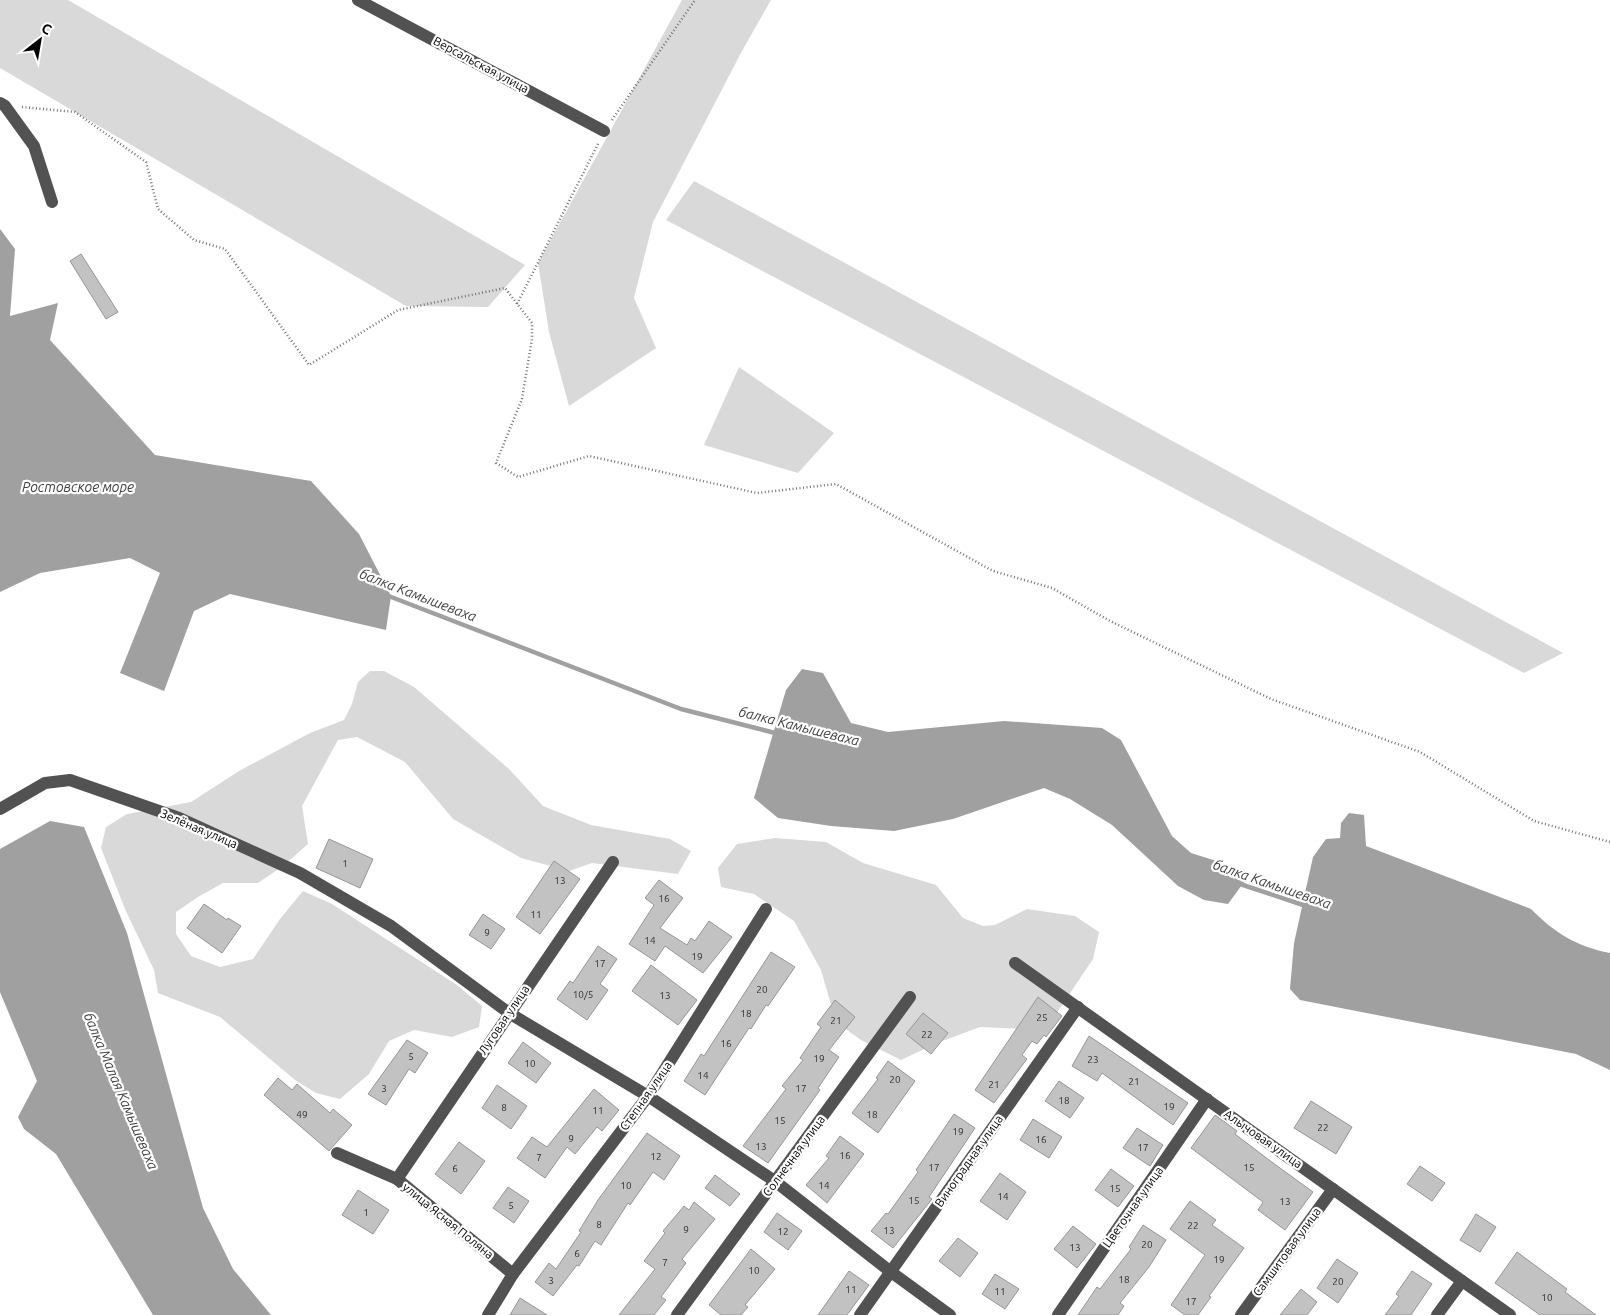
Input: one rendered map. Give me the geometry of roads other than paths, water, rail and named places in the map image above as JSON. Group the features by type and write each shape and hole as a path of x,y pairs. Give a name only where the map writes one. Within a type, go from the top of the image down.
{"street":[{"name":"Версальская улица","path":"358,0 604,131"},
{"path":"3,104 34,146 52,202"},
{"name":"Зелёная улица","path":"0,809 45,783 70,780 179,818 300,873 392,926 508,1013 648,1096 776,1182 891,1272 950,1315"},
{"name":"Луговая улица","path":"397,1179 508,1013 613,862"},
{"name":"Степная улица","path":"513,1274 648,1096 766,909"},
{"name":"Алычовая улица","path":"1015,963 1510,1315"},
{"name":"Солнечная улица","path":"678,1315 910,996"},
{"name":"Виноградная улица","path":"860,1315 1078,1007"},
{"name":"Цветочная улица","path":"1058,1315 1207,1100"},
{"name":"улица Ясная Поляна","path":"336,1153 397,1179 513,1274"},
{"name":"Самшитовая улица","path":"1241,1315 1333,1189"},
{"path":"488,1315 513,1274"},
{"path":"1437,1315 1462,1281"}],"water":[{"name":"Ростовское море","path":"0,229 15,249 10,316 58,303 50,340 155,455 311,481 359,534 391,596 386,630 230,594 194,611 164,691 120,673 160,573 130,558 40,573 0,592"},
{"path":"802,669 823,673 851,723 888,732 1004,721 1102,728 1121,740 1172,836 1191,853 1245,870 1247,878 1228,904 1204,900 1178,886 1112,825 1070,799 1044,788 953,819 894,831 831,826 778,818 754,798 786,690"},
{"path":"1349,813 1364,815 1366,846 1531,909 1567,938 1587,947 1610,953 1610,1070 1576,1054 1300,1000 1290,989 1294,943 1313,857 1326,839 1340,838 1341,823"},
{"name":"балка Малая Камышеваха","path":"50,821 84,827 127,933 203,1208 233,1269 271,1315 153,1315 56,1154 24,1129 18,1117 37,1081 0,992 0,849"}],"waterway":[{"name":"балка Камышеваха","path":"386,595 681,709 779,734"},
{"name":"балка Камышеваха","path":"1237,883 1306,906"}]}
